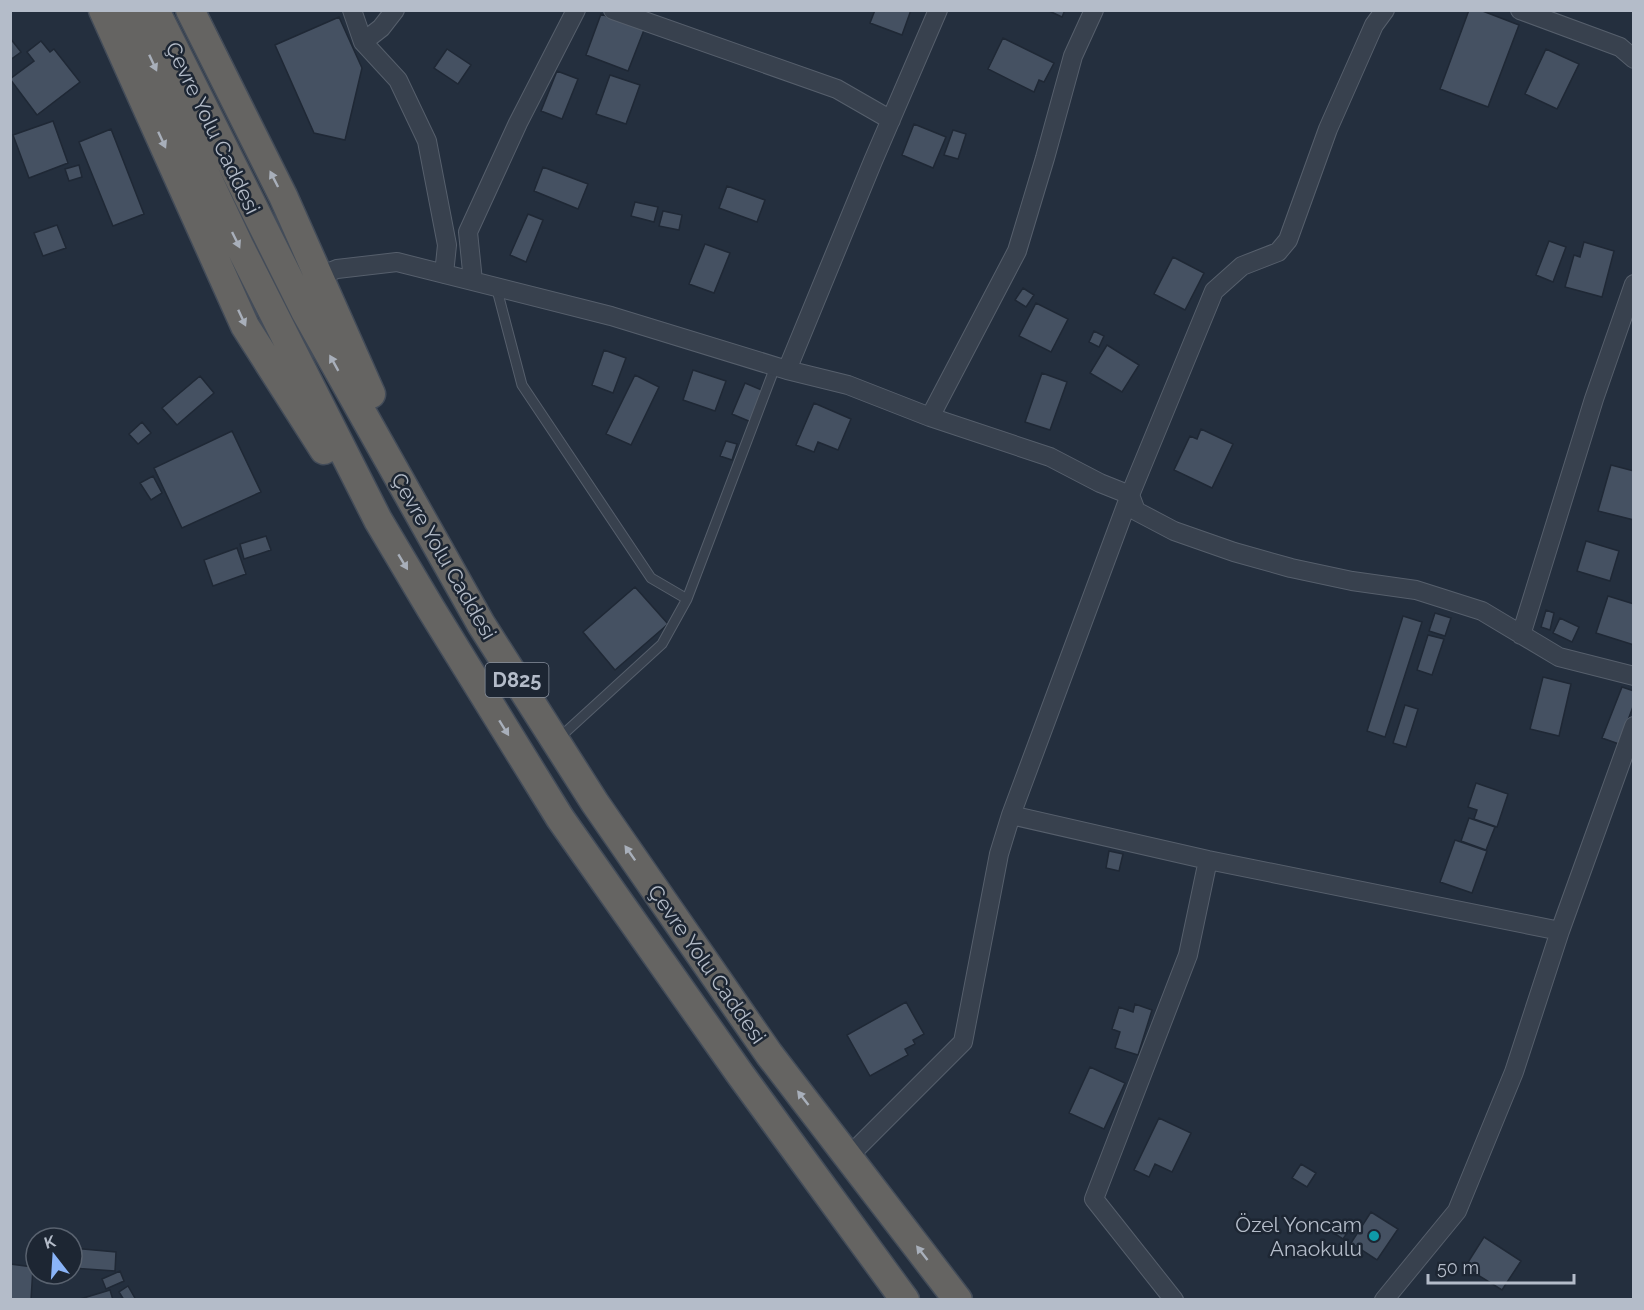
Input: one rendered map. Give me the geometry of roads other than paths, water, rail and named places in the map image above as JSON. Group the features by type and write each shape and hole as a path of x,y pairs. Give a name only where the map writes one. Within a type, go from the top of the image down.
{"highway":[{"path":"103,10 245,326 336,469 378,520"},
{"name":"Çevre Yolu Caddesi","path":"128,10 239,246 378,520 430,609 560,818 740,1074 905,1299"},
{"name":"Çevre Yolu Caddesi","path":"155,10 306,313 482,624 595,803 763,1045 957,1299"},
{"path":"190,10 283,196 317,277 396,449 412,502"}],"street":[{"path":"352,10 363,42 398,80 428,141 447,245 444,274"},
{"path":"363,42 381,28 395,10"},
{"path":"473,280 468,232 518,123 576,10"},
{"path":"614,10 837,89 891,120"},
{"path":"781,368 938,10"},
{"path":"930,417 1017,250 1046,158 1072,56 1094,10"},
{"path":"848,1156 963,1042 999,854 1011,815 1130,495 1214,291 1242,266 1278,252 1288,240 1328,129 1374,25 1385,10"},
{"path":"1520,10 1620,47 1634,59"},
{"path":"317,277 338,269 398,262 611,316 848,386 930,417 1050,457 1100,483 1130,495 1136,511 1174,531 1234,552 1301,570 1352,581 1416,590 1482,611 1559,657 1634,676"},
{"path":"1521,635 1594,399 1634,284"},
{"path":"1384,1299 1457,1211 1514,1072 1560,931 1634,726"},
{"path":"1011,815 1208,861 1560,931"},
{"path":"1174,1299 1095,1199 1188,955 1208,861"}],"lane":[{"path":"496,286 522,385 651,578 687,599"},
{"path":"556,741 662,644 687,599 781,368"}],"place":[{"name":"Özel Yoncam Anaokulu","path":"1374,1236"}]}
